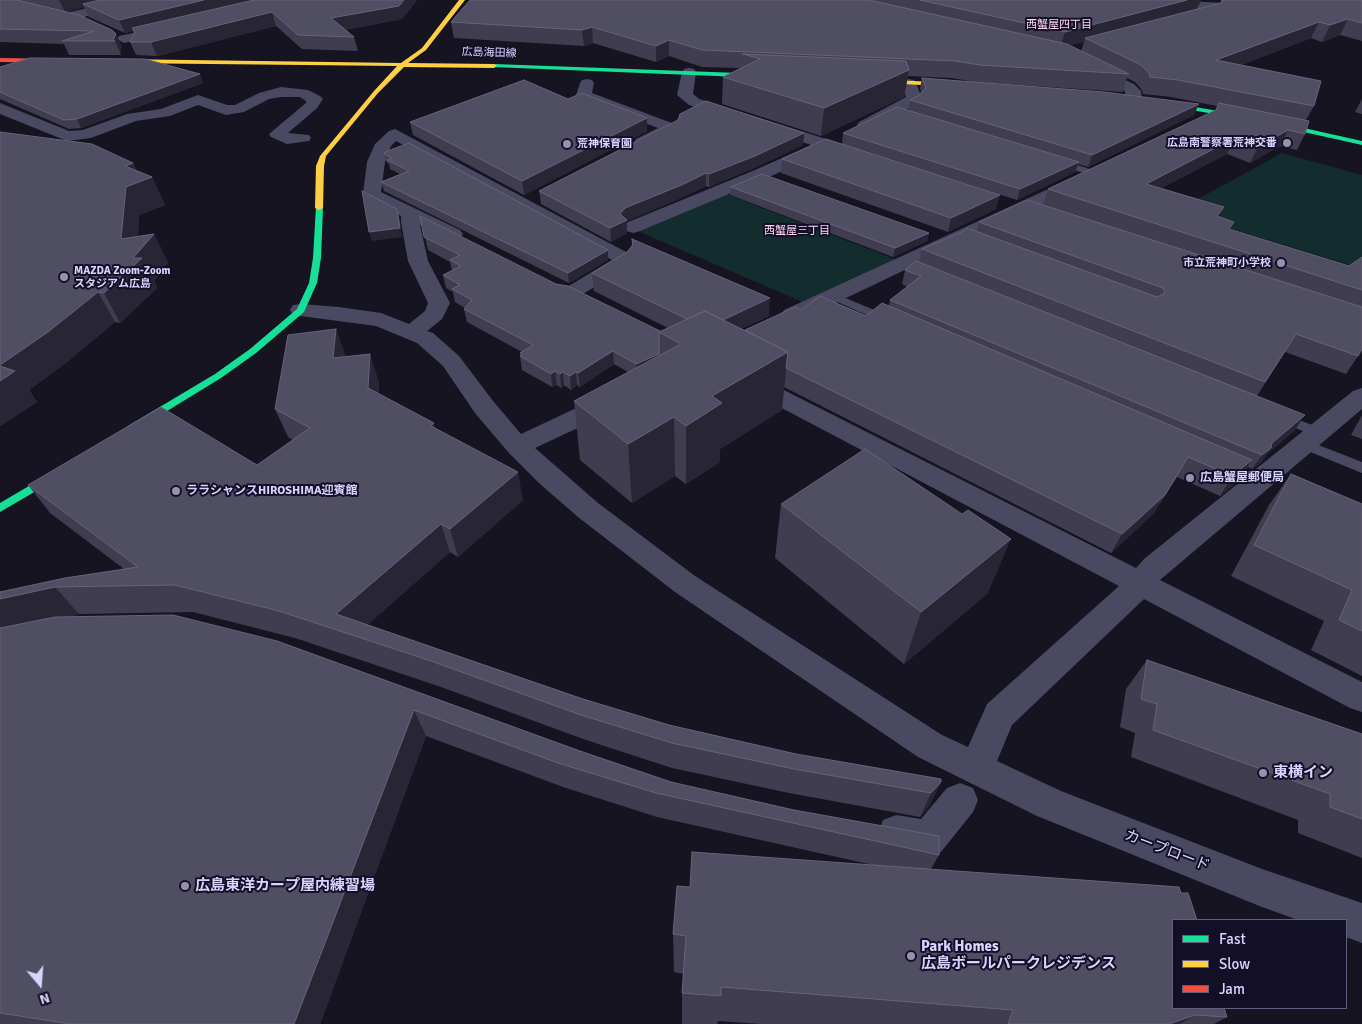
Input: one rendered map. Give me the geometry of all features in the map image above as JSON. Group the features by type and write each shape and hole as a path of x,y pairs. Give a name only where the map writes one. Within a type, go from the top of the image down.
{"main road":[{"path":"126,432 218,376 253,351 301,310 314,283 317,258 320,166 323,156 376,92 403,64 424,49 462,0"},
{"path":"403,48 403,64"},
{"path":"0,62 68,64"},
{"path":"114,64 288,75"},
{"name":"広島海田線","path":"114,64 403,64 687,82 777,76"},
{"path":"373,77 410,78"},
{"path":"858,85 968,88"},
{"path":"1139,100 1206,110 1362,143"},
{"path":"0,508 75,462"}],"street":[{"path":"91,24 62,15 137,0"},
{"path":"1090,0 1259,8"},
{"path":"1191,19 1219,11 1224,7"},
{"path":"114,64 127,54 132,46 120,37 182,25"},
{"path":"1076,60 1129,87 1139,100"},
{"path":"687,82 685,95 696,114"},
{"path":"587,83 584,95 671,128"},
{"path":"633,227 761,174 846,134 897,113 914,98 910,87"},
{"path":"0,108 67,136 85,135 133,117 164,113 198,100 226,110 238,109 264,96 282,92 303,93 314,99 312,106 277,134 287,139 303,138"},
{"path":"1186,129 1202,121 1206,110"},
{"path":"627,151 696,114 826,144 871,159"},
{"path":"470,242 372,194 376,162 383,144 395,134 621,257 622,261 620,264 565,289 601,304"},
{"path":"772,325 832,296 909,268 1023,207 1102,169"},
{"path":"761,174 788,184"},
{"path":"523,204 540,195"},
{"path":"998,202 1045,214"},
{"path":"411,214 410,222 418,261 439,303 434,314 413,332"},
{"path":"924,232 960,240"},
{"name":"カープロード","path":"301,310 381,320 413,332 436,345 451,361 484,407 517,446 549,477 588,510 685,584 930,746 968,784 1050,804 1262,888 1362,923"},
{"path":"729,371 1362,698"},
{"path":"517,446 624,396"},
{"path":"863,827 928,839 968,784 999,715 1141,583 1154,567 1254,478 1311,438 1362,396"}],"lane":[{"path":"1048,159 1102,169"},
{"path":"832,296 905,327"},
{"path":"1273,414 1362,468"}],"green space":[{"path":"1282,153 1362,175 1362,260 1353,266 1229,228 1189,204"},
{"path":"723,193 897,260 805,303 635,230"}],"building":[{"path":"0,0 17,0 79,15 112,30 116,34 113,40 115,41 62,41 94,31 0,29"},
{"path":"100,0 204,0 119,20 83,4"},
{"path":"254,0 404,0 399,6 331,18 354,37 298,35 272,12 151,42 130,42 135,32 132,28"},
{"path":"470,0 869,0 1067,44 1129,74 980,65 955,61 702,50 669,40 656,46 592,27 582,30 451,22"},
{"path":"920,0 1187,0 1065,32"},
{"path":"1222,0 1362,0 1362,23 1348,19 1330,25 1319,22 1216,60 1321,81 1314,106 1178,80 1150,77 1149,73 1141,65 1085,38 1221,3"},
{"path":"743,54 906,61 909,70 824,108 723,77 760,59"},
{"path":"30,58 145,59 200,74 77,119 64,120 0,92 0,67"},
{"path":"922,78 1104,92 1199,104 1092,155 910,100 918,96 926,88"},
{"path":"524,80 568,99 582,93 647,118 522,181 410,122"},
{"path":"706,101 804,133 755,156 709,174 706,173 625,208 620,214 627,220 610,228 539,191 678,120 680,114"},
{"path":"1219,103 1309,121 1305,134 1288,130 1258,147 1235,138 1146,184 1224,207 1217,216 1234,222 1229,229 1349,266 1362,257 1362,290 1048,189 1216,110"},
{"path":"897,107 1079,162 1020,189 843,133"},
{"name":"MAZDA Zoom-Zoom スタジアム広島","path":"0,132 92,144 133,163 125,166 152,177 126,187 121,239 154,234 133,258 142,258 104,293 98,292 48,332 0,365"},
{"path":"826,139 1000,195 951,218 782,159"},
{"path":"409,143 608,250 568,273 381,182 409,171 387,160 392,158 384,154"},
{"path":"762,174 929,233 895,248 731,187"},
{"path":"362,191 397,209 400,228 369,232"},
{"path":"1027,200 1362,307 1362,349 1358,356 1296,334 1265,382 922,249 967,228 1157,297 1165,293 1163,288 979,222"},
{"path":"420,216 556,284 568,286 660,331 659,354 636,364 613,351 570,376 563,372 560,374 555,371 551,374 520,356 522,354 520,353 533,345 464,309 472,300 452,289 460,285 443,275 461,266 450,260 460,255 424,237"},
{"path":"632,239 770,298 723,320 705,311 687,319 592,273 627,252 633,245"},
{"path":"916,261 1305,415 1272,443 1271,448 1262,455 890,300 921,276 905,270"},
{"path":"820,296 866,316 882,303 1252,460 1232,476 1188,457 1165,495 1122,534 786,368 788,352 745,330 795,307 801,310"},
{"path":"705,311 788,352 712,396 722,403 686,426 674,417 628,444 574,401 681,344 659,332"},
{"path":"336,329 333,358 370,354 368,388 434,423 431,426 518,472 450,529 441,524 336,614 583,699 669,725 796,754 941,779 941,782 931,793 794,769 672,743 581,715 431,661 279,611 175,585 55,587 0,599 0,592 65,578 138,567 28,485 161,407 257,465 310,428 275,409 288,335"},
{"path":"0,366 15,371 0,381"},
{"path":"865,449 962,514 968,510 1011,539 921,612 781,504"},
{"path":"1291,474 1362,504 1362,631 1339,620 1352,590 1254,545"},
{"name":"広島東洋カープ屋内練習場","path":"173,615 277,641 671,782 794,810 939,836 939,855 656,793 558,763 414,710 294,1024 71,1024 0,1013 0,628 55,617"},
{"path":"1147,660 1362,734 1362,819 1330,807 1330,794 1153,730 1157,704 1141,699"},
{"name":"Park Homes 広島ボールパークレジデンス","path":"692,852 1179,887 1181,893 1188,893 1197,919 1172,919 1172,1009 1224,1009 1227,1017 1195,1015 1169,1024 1008,1024 1013,1010 721,987 721,996 682,993 686,936 673,934 677,886 690,887"}],"traffic: fast":[{"path":"494,66 766,76"},
{"path":"1160,103 1259,120 1362,143"},
{"path":"132,428 218,376 253,351 301,310 313,283 317,258 319,208"},
{"path":"0,508 63,470"}],"traffic: slow":[{"path":"319,208 320,166 323,156 376,92 403,64 424,49 462,0"},
{"path":"117,61 494,66"},
{"path":"869,81 958,85"}],"traffic: jam":[{"path":"0,60 59,61"}],"place":[{"name":"広島南警察署荒神交番","path":"1287,143"},
{"name":"荒神保育園","path":"567,144"},
{"name":"市立荒神町小学校","path":"1281,263"},
{"name":"MAZDA Zoom-Zoom スタジアム広島","path":"64,277"},
{"name":"広島蟹屋郵便局","path":"1190,478"},
{"name":"ララシャンスHIROSHIMA迎賓館","path":"176,491"},
{"name":"東横イン","path":"1263,773"},
{"name":"広島東洋カープ屋内練習場","path":"185,886"},
{"name":"Park Homes 広島ボールパークレジデンス","path":"911,956"}],"district":[{"name":"西蟹屋四丁目","path":"1059,25"},
{"name":"西蟹屋三丁目","path":"797,231"}]}
